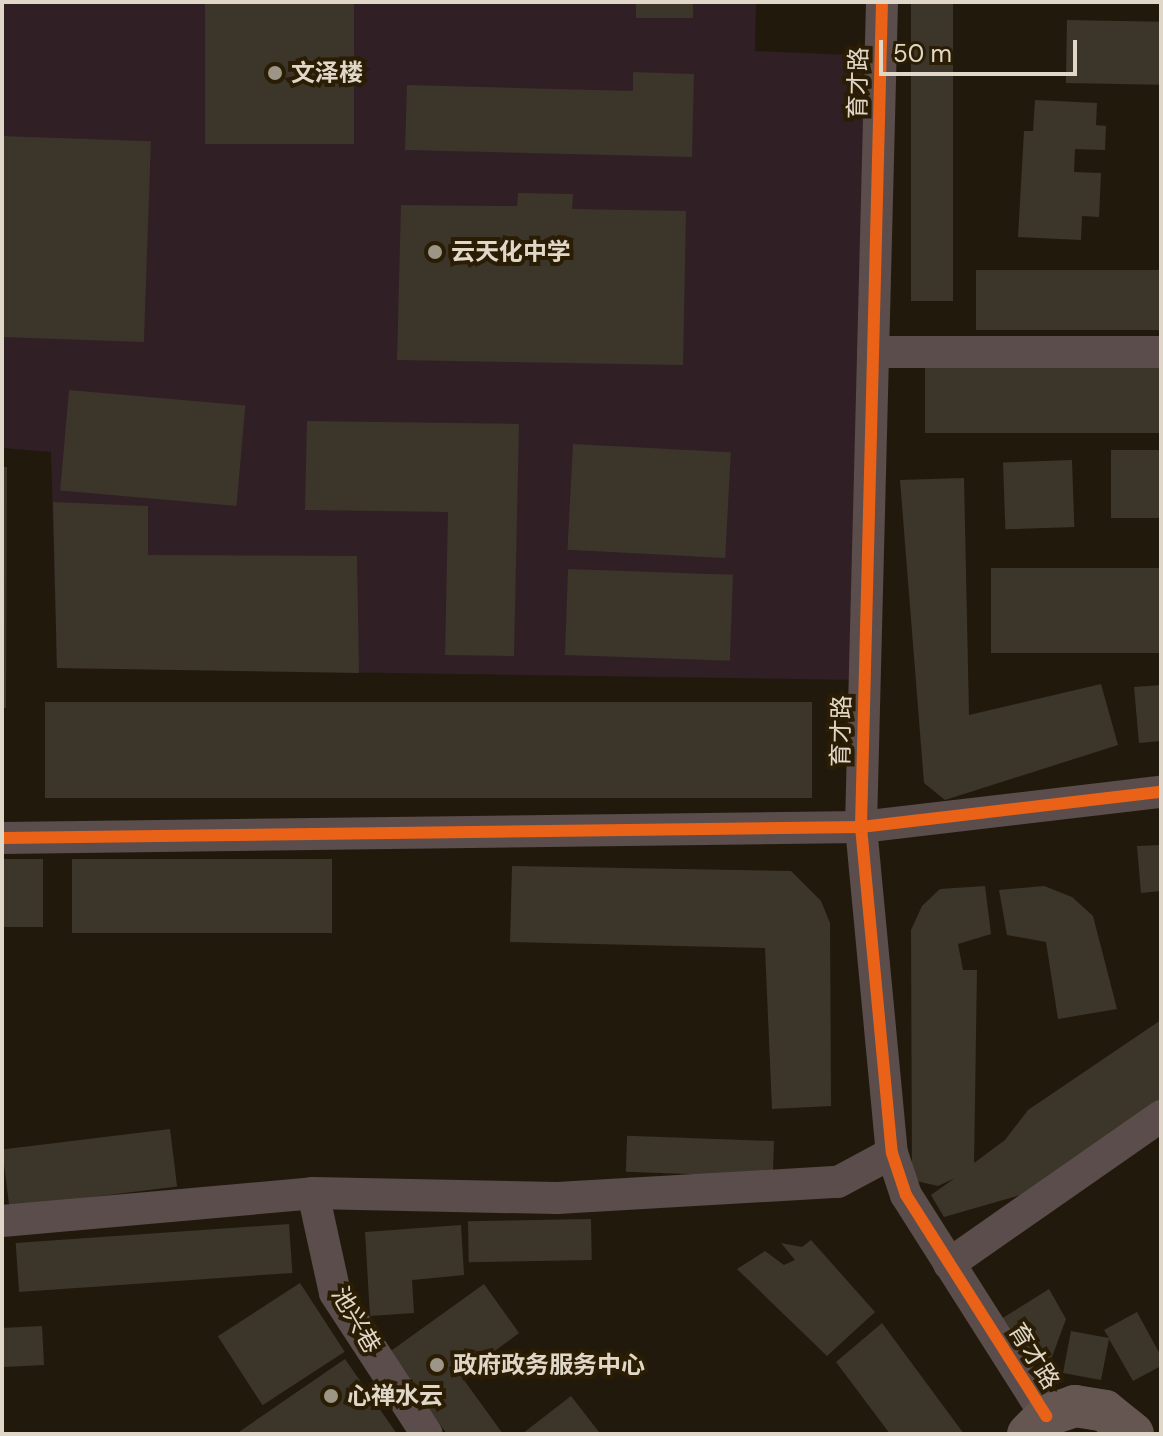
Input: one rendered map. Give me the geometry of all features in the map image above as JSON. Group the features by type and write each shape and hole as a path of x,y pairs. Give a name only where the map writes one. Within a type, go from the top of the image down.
{"main road":[{"path":"1037,1425 1091,1407 1119,1419 1134,1434 1161,1417"}],"street":[{"name":"育才路","path":"882,2 861,827 892,1153 906,1195 949,1264 1037,1425"},
{"path":"873,352 1161,352"},
{"path":"2,838 861,827 1161,792"},
{"path":"949,1264 1161,1116"},
{"path":"2,1221 313,1193 557,1198 838,1182 892,1153"},
{"name":"池兴巷","path":"313,1193 335,1293 427,1434"}],"shaded area":[{"name":"云天化中学","path":"2,2 756,2 755,51 871,56 860,680 57,668 51,452 2,448"}],"building":[{"name":"文泽楼","path":"205,2 354,2 354,144 205,144"},
{"path":"636,2 693,2 693,18 636,18"},
{"path":"911,2 953,2 953,301 911,301"},
{"path":"1067,20 1161,22 1160,85 1066,83"},
{"path":"633,72 694,74 692,157 405,150 407,85 633,91"},
{"path":"1035,100 1097,103 1096,125 1106,126 1105,150 1075,149 1074,172 1101,173 1099,217 1082,216 1081,240 1018,237 1024,131 1033,131"},
{"path":"2,136 151,141 144,342 2,337"},
{"path":"518,193 573,194 572,209 686,211 683,365 397,360 401,205 517,206"},
{"path":"976,270 1161,270 1161,330 976,330"},
{"path":"925,362 1161,362 1161,433 925,433"},
{"path":"69,390 245,405 237,506 60,491"},
{"path":"307,421 519,424 514,656 445,655 448,512 305,510"},
{"path":"573,444 731,452 725,558 567,550"},
{"path":"1111,450 1161,450 1161,518 1111,518"},
{"path":"1072,460 1074,527 1005,529 1003,462"},
{"path":"2,467 7,467 6,708 2,708"},
{"path":"964,478 969,715 1101,684 1118,745 945,800 924,783 900,480"},
{"path":"53,502 148,506 148,555 357,556 359,673 57,668"},
{"path":"991,568 1161,568 1161,653 991,653"},
{"path":"568,569 733,575 730,661 565,655"},
{"path":"1161,685 1161,741 1139,743 1134,687"},
{"path":"45,702 812,702 812,798 45,798"},
{"path":"1161,845 1161,891 1141,893 1137,846"},
{"path":"2,859 43,859 43,927 2,927"},
{"path":"72,859 332,859 332,933 72,933"},
{"path":"512,866 791,871 821,901 830,923 831,1106 772,1109 765,948 510,942"},
{"path":"985,886 991,934 958,944 963,970 977,970 974,1163 1005,1140 1028,1110 1161,1020 1161,1102 1031,1192 944,1217 931,1195 955,1178 938,1186 912,1180 911,930 922,906 940,889"},
{"path":"1044,886 1072,897 1093,916 1117,1009 1058,1019 1046,942 1007,935 999,890"},
{"path":"170,1129 177,1187 9,1207 2,1150"},
{"path":"627,1136 774,1141 773,1177 626,1172"},
{"path":"591,1219 592,1260 469,1262 468,1221"},
{"path":"289,1224 292,1273 19,1292 16,1243"},
{"path":"461,1225 464,1275 412,1280 414,1313 370,1316 365,1232"},
{"path":"811,1240 875,1312 827,1356 737,1269 765,1251 784,1265 795,1260 781,1243 802,1247"},
{"path":"300,1283 345,1352 262,1405 218,1336"},
{"name":"政府政务服务中心","path":"484,1284 519,1333 461,1376 503,1434 447,1434 388,1353"},
{"path":"1049,1289 1066,1319 1052,1357 1032,1366 1001,1319"},
{"path":"1137,1312 1161,1356 1161,1366 1133,1381 1109,1339 1101,1380 1063,1373 1071,1331 1109,1338 1104,1330"},
{"path":"882,1323 964,1434 890,1434 836,1362"},
{"path":"42,1326 44,1365 4,1367 2,1328"},
{"name":"心禅水云","path":"345,1359 397,1434 236,1434"},
{"path":"571,1396 599,1432 522,1434"}],"cycle path":[{"path":"882,2 861,827 892,1153 906,1195 1046,1416"},
{"path":"2,838 861,827 1161,792"}],"place":[{"name":"文泽楼","path":"275,73"},
{"name":"云天化中学","path":"435,252"},
{"name":"政府政务服务中心","path":"437,1365"},
{"name":"心禅水云","path":"331,1396"}]}
